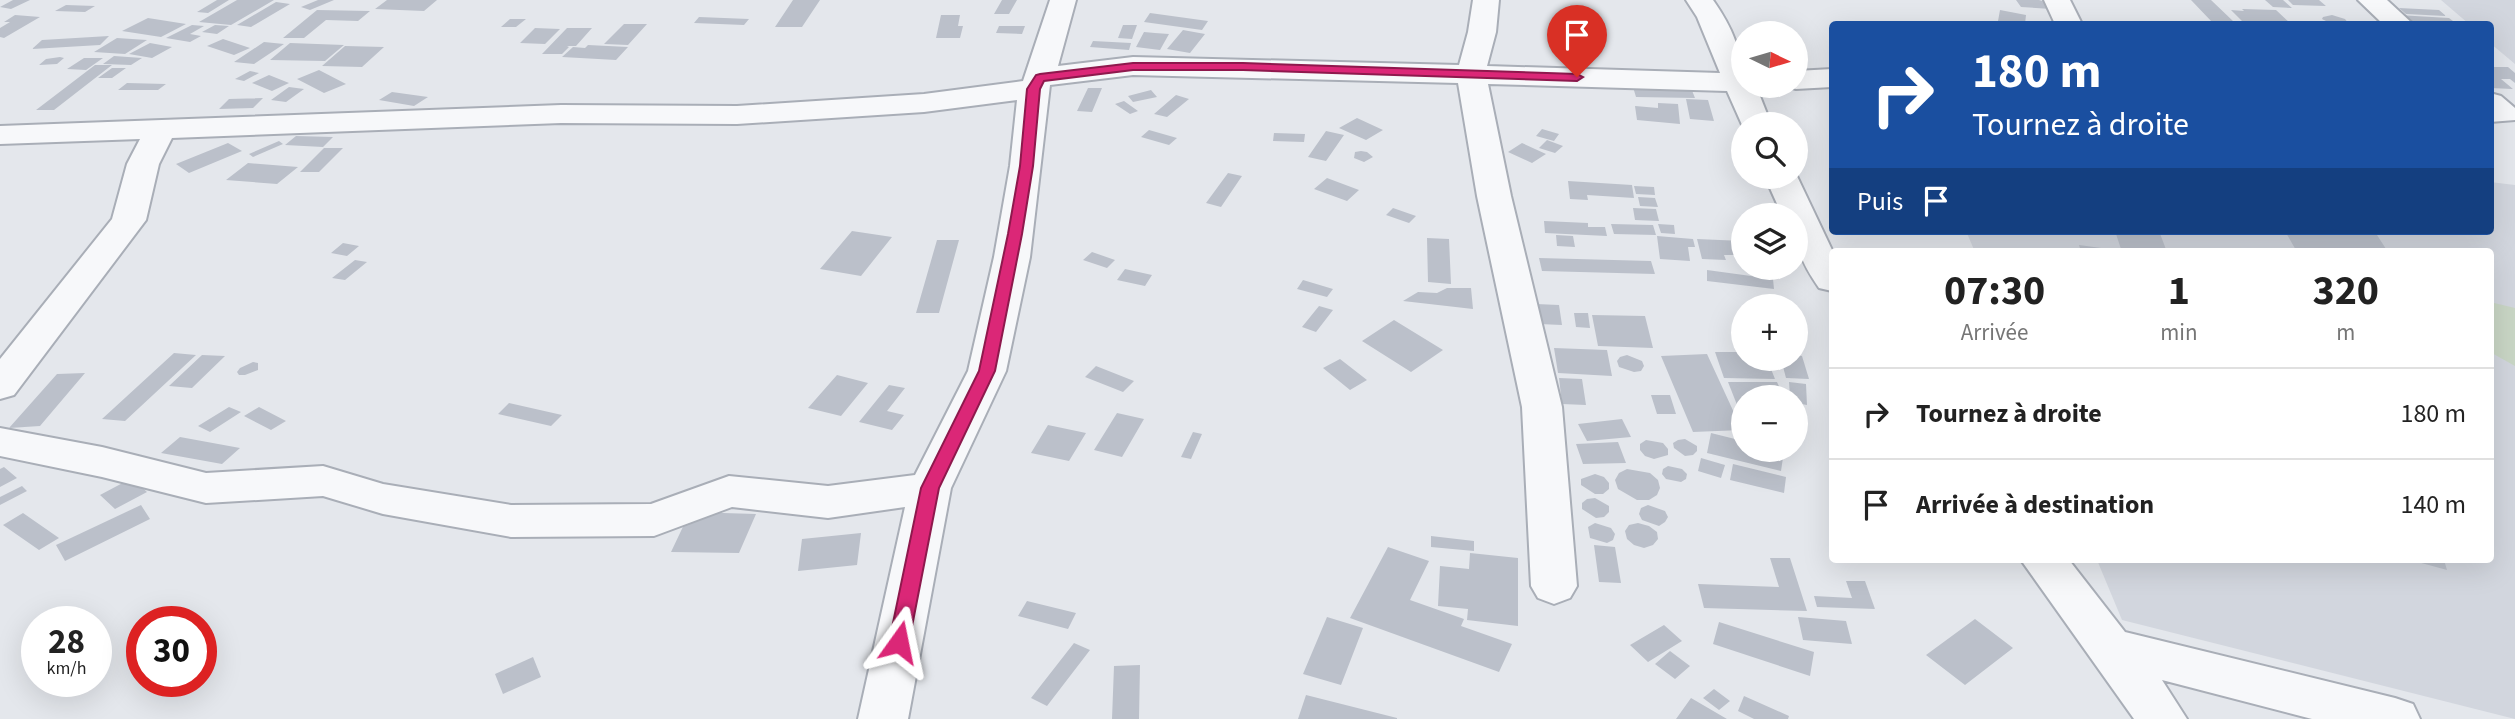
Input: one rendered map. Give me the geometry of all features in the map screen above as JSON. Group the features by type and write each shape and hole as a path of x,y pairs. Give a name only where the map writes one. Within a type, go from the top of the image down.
{"street":[{"path":"883,719 930,488 987,371 1016,231 1037,83 1063,0"},
{"path":"1486,0 1482,32 1471,73 1494,197 1542,407 1554,586"},
{"path":"1699,0 1711,17 1731,63"},
{"path":"2057,0 2067,21"},
{"path":"2371,0 2396,21"},
{"path":"0,135 561,114 737,115 924,103 1133,66 1243,66 1731,83"},
{"path":"1808,79 1829,78"},
{"path":"2494,105 2504,114 2494,115"},
{"path":"2494,119 2515,136"},
{"path":"0,386 129,220 143,164 160,131"},
{"path":"1786,189 1822,267 1829,276"},
{"path":"0,442 102,462 206,488 323,481 383,499 511,521 654,520 729,491 828,502 930,488"},
{"path":"2046,563 2162,719"},
{"path":"2110,648 2395,719"}],"shaded area":[{"path":"2441,0 2515,0 2515,64 2494,46 2494,21 2466,21"},
{"path":"2494,182 2515,185 2515,719 2122,620 2098,563 2494,563 2494,248 1973,248 1968,235 2494,235"}],"green space":[{"path":"2494,303 2515,308 2515,366 2494,354"}],"building":[{"path":"13,0 30,0 11,9 0,7"},
{"path":"217,0 229,0 208,13 197,12"},
{"path":"237,0 274,0 231,25 199,22"},
{"path":"318,0 334,0 310,10 301,7"},
{"path":"387,0 437,0 424,11 375,9"},
{"path":"793,0 820,0 802,27 775,27"},
{"path":"1002,0 1017,0 1009,14 994,14"},
{"path":"2016,0 2039,0 2046,2 2051,9 2021,7"},
{"path":"2191,0 2211,0 2233,21 2211,21"},
{"path":"2265,0 2283,0 2292,8 2273,7"},
{"path":"2288,0 2319,0 2326,6 2293,5"},
{"path":"276,2 290,4 251,27 237,25"},
{"path":"66,5 95,6 85,12 55,11"},
{"path":"2399,8 2439,10 2446,16 2406,14"},
{"path":"2242,9 2276,10 2288,21 2242,21 2231,10 2244,11"},
{"path":"317,10 370,11 358,21 326,20 304,38 283,38"},
{"path":"2000,10 2026,15 2025,21 1998,21"},
{"path":"1150,13 1208,21 1202,30 1144,22"},
{"path":"15,15 40,17 4,38 0,37 0,28 10,22 4,22"},
{"path":"941,15 960,15 958,26 963,26 960,38 936,38"},
{"path":"2332,15 2347,21 2326,21 2323,17"},
{"path":"2398,15 2449,18 2453,21 2405,21"},
{"path":"699,17 749,19 744,25 694,23"},
{"path":"148,18 186,24 161,37 122,31"},
{"path":"510,19 526,19 516,27 501,27"},
{"path":"624,24 647,24 628,45 604,44"},
{"path":"192,25 204,26 190,34 201,36 190,42 166,38"},
{"path":"215,25 229,26 217,34 202,32"},
{"path":"1123,25 1137,25 1132,39 1118,38"},
{"path":"999,26 1025,26 1022,34 996,33"},
{"path":"535,28 560,29 545,44 520,43"},
{"path":"567,28 592,28 576,46 567,46 569,47 562,54 542,54"},
{"path":"1183,30 1205,34 1190,53 1167,49"},
{"path":"1144,32 1169,34 1160,50 1136,47"},
{"path":"109,36 100,45 32,49 42,40"},
{"path":"117,38 147,40 125,54 94,52"},
{"path":"223,39 250,48 234,55 207,46"},
{"path":"1093,41 1131,43 1129,50 1090,47"},
{"path":"264,42 284,44 254,64 234,62"},
{"path":"150,43 172,47 152,58 129,54"},
{"path":"290,43 344,45 325,61 270,60"},
{"path":"588,45 628,47 616,60 562,57 573,47 585,48"},
{"path":"345,46 384,47 362,67 322,66"},
{"path":"114,56 142,58 131,65 103,64"},
{"path":"64,58 57,64 39,65 46,59"},
{"path":"84,58 103,58 86,70 67,69"},
{"path":"95,65 112,65 54,110 36,110"},
{"path":"2494,67 2508,67 2515,73 2515,83 2510,79 2501,79 2513,89 2494,88"},
{"path":"112,68 126,68 112,78 98,78"},
{"path":"319,70 346,84 324,93 297,79"},
{"path":"250,71 259,73 244,81 235,79"},
{"path":"269,75 289,83 272,91 252,83"},
{"path":"127,83 166,84 158,90 118,90"},
{"path":"289,87 304,89 286,102 271,100"},
{"path":"1633,87 1691,88 1695,98 1636,97"},
{"path":"1088,88 1102,88 1092,112 1077,111"},
{"path":"1151,90 1157,97 1133,102 1128,96"},
{"path":"392,92 428,97 414,106 379,100"},
{"path":"1176,95 1189,99 1167,117 1154,114"},
{"path":"263,98 253,108 219,109 229,99"},
{"path":"1686,99 1708,100 1714,121 1690,119"},
{"path":"1124,101 1138,111 1130,114 1115,104"},
{"path":"1658,103 1678,104 1680,124 1637,120 1635,106 1658,108"},
{"path":"1357,118 1383,130 1366,140 1339,128"},
{"path":"1542,129 1559,134 1554,141 1536,136"},
{"path":"1149,130 1177,138 1169,145 1141,137"},
{"path":"1326,131 1344,135 1326,161 1308,157"},
{"path":"1274,133 1305,134 1304,142 1273,141"},
{"path":"296,136 333,137 323,147 285,145"},
{"path":"1547,140 1563,146 1555,153 1539,148"},
{"path":"279,141 283,144 253,157 249,154"},
{"path":"228,143 242,151 189,173 176,164"},
{"path":"1522,143 1546,154 1532,163 1508,152"},
{"path":"324,148 343,148 319,172 300,172"},
{"path":"1361,151 1373,157 1364,162 1354,158 1355,152"},
{"path":"248,163 298,167 277,184 226,180"},
{"path":"1228,173 1242,176 1221,207 1206,203"},
{"path":"1327,178 1359,190 1347,201 1314,189"},
{"path":"1568,181 1632,185 1634,198 1587,195 1588,200 1570,199"},
{"path":"1634,186 1654,187 1655,195 1636,194"},
{"path":"1638,197 1655,198 1658,207 1640,206"},
{"path":"1393,208 1416,216 1409,223 1386,215"},
{"path":"1633,208 1656,209 1659,221 1635,220"},
{"path":"1544,221 1588,223 1588,227 1605,227 1607,236 1545,233"},
{"path":"1611,224 1653,225 1656,235 1614,234"},
{"path":"1658,224 1674,225 1675,234 1661,233"},
{"path":"852,231 892,237 861,276 820,269"},
{"path":"1556,235 1573,236 1575,247 1557,246"},
{"path":"2116,235 2161,235 2165,248 2121,248"},
{"path":"2287,235 2377,235 2385,248 2295,248"},
{"path":"1657,236 1693,239 1695,247 1688,247 1690,261 1660,259"},
{"path":"1427,238 1449,239 1451,284 1428,282"},
{"path":"1697,239 1731,240 1731,255 1724,255 1726,260 1702,259"},
{"path":"937,240 959,240 939,313 916,313"},
{"path":"343,243 359,246 347,256 331,253"},
{"path":"2079,245 2101,248 2080,248"},
{"path":"1092,252 1115,260 1107,268 1083,260"},
{"path":"1539,258 1651,261 1655,274 1542,271"},
{"path":"355,260 367,262 345,280 332,278"},
{"path":"1125,269 1152,275 1145,286 1117,280"},
{"path":"1707,270 1731,273 1731,280 1773,280 1774,289 1707,281"},
{"path":"1303,280 1333,289 1327,297 1297,289"},
{"path":"1447,288 1471,288 1473,309 1403,301 1418,292 1437,293"},
{"path":"1536,304 1559,305 1562,325 1539,324"},
{"path":"1319,306 1333,310 1316,332 1302,327"},
{"path":"1574,313 1588,313 1590,328 1576,327"},
{"path":"1592,315 1645,316 1653,348 1598,346"},
{"path":"1394,320 1443,350 1411,372 1362,341"},
{"path":"1554,348 1607,350 1612,376 1558,373"},
{"path":"1715,352 1731,352 1731,371 1772,371 1775,379 1724,378"},
{"path":"174,353 196,355 125,421 102,419"},
{"path":"1707,354 1731,406 1731,430 1693,432 1661,356"},
{"path":"202,355 225,356 192,388 169,386"},
{"path":"1627,355 1642,361 1644,366 1641,371 1634,372 1619,367 1617,361"},
{"path":"1340,359 1367,380 1350,390 1323,368"},
{"path":"253,362 258,363 258,370 239,375 237,372 240,368"},
{"path":"1096,366 1134,381 1123,392 1085,377"},
{"path":"1784,371 1807,371 1809,379 1786,378"},
{"path":"85,373 40,426 9,428 57,374"},
{"path":"837,375 868,383 841,416 808,408"},
{"path":"1559,378 1582,379 1586,405 1562,404"},
{"path":"1728,382 1777,382 1778,385 1731,385 1731,390"},
{"path":"1789,382 1806,385 1789,385"},
{"path":"889,385 905,388 887,411 904,415 892,430 859,422"},
{"path":"1651,395 1670,395 1676,414 1657,414"},
{"path":"509,403 562,415 551,426 498,414"},
{"path":"229,407 241,412 210,432 198,426"},
{"path":"259,407 286,421 271,430 244,416"},
{"path":"1117,413 1144,419 1122,457 1094,450"},
{"path":"1622,419 1631,437 1587,441 1578,424"},
{"path":"1048,425 1086,433 1069,461 1031,453"},
{"path":"1193,432 1202,434 1191,459 1181,457"},
{"path":"1711,433 1731,438 1731,459 1707,453"},
{"path":"180,437 240,448 222,464 161,453"},
{"path":"1685,439 1697,446 1693,455 1685,456 1674,448 1673,443"},
{"path":"1646,440 1663,443 1668,449 1668,455 1654,459 1645,456 1640,450 1640,444"},
{"path":"1618,442 1626,463 1583,464 1576,444"},
{"path":"1701,458 1725,465 1721,478 1698,471"},
{"path":"1744,462 1782,462 1781,471"},
{"path":"1733,464 1786,477 1784,493 1730,480"},
{"path":"1668,466 1682,469 1687,474 1686,479 1681,482 1666,479 1662,474 1663,469"},
{"path":"4,467 17,478 0,487 0,469"},
{"path":"1627,469 1650,473 1658,480 1660,488 1657,495 1649,500 1637,500 1618,489 1615,480 1619,473"},
{"path":"1595,474 1604,477 1609,483 1609,489 1603,494 1595,494 1581,485 1581,479"},
{"path":"132,478 147,492 115,509 100,495"},
{"path":"22,486 27,491 0,505 0,497"},
{"path":"1595,498 1609,506 1609,512 1604,517 1596,518 1582,509 1582,503"},
{"path":"141,505 150,519 65,561 56,545"},
{"path":"1648,505 1665,511 1668,517 1665,522 1659,526 1642,520 1639,514 1641,508"},
{"path":"690,512 756,514 739,553 671,552"},
{"path":"23,513 59,538 39,550 3,525"},
{"path":"1595,523 1611,528 1615,534 1613,540 1607,543 1590,538 1588,527"},
{"path":"1638,523 1657,532 1658,539 1653,545 1644,548 1627,539 1625,531 1629,525"},
{"path":"861,533 857,565 798,571 802,539"},
{"path":"1431,536 1474,541 1474,551 1431,547"},
{"path":"1594,545 1615,547 1621,583 1599,582"},
{"path":"1388,547 1429,561 1410,600 1464,619 1461,626 1512,644 1499,672 1350,618"},
{"path":"1470,553 1518,558 1518,626 1467,620 1468,609 1438,606 1440,566 1469,569"},
{"path":"1770,558 1790,558 1807,611 1704,608 1698,584 1779,587"},
{"path":"2421,563 2445,563 2447,570"},
{"path":"1846,581 1865,581 1875,609 1817,607 1814,596 1852,598"},
{"path":"1027,601 1076,613 1068,629 1018,616"},
{"path":"1327,617 1363,628 1341,685 1303,674"},
{"path":"1798,617 1846,621 1852,644 1803,640"},
{"path":"1975,619 2013,648 1965,685 1926,655"},
{"path":"1719,622 1814,652 1810,676 1713,644"},
{"path":"1664,625 1682,641 1648,662 1630,645"},
{"path":"1074,643 1090,650 1047,706 1031,698"},
{"path":"1670,651 1690,666 1675,679 1655,664"},
{"path":"533,657 541,677 503,694 495,674"},
{"path":"1140,665 1139,719 1112,719 1114,666"},
{"path":"1714,689 1730,701 1719,710 1703,698"},
{"path":"1306,695 1397,718 1397,719 1298,719"},
{"path":"1744,696 1789,716 1788,719 1754,719 1738,711"},
{"path":"1691,698 1727,719 1676,719"}],"route":[{"path":"899,642 930,488 987,371 1012,257 1027,166 1034,89 1040,78 1133,66 1243,66 1577,77"}]}
